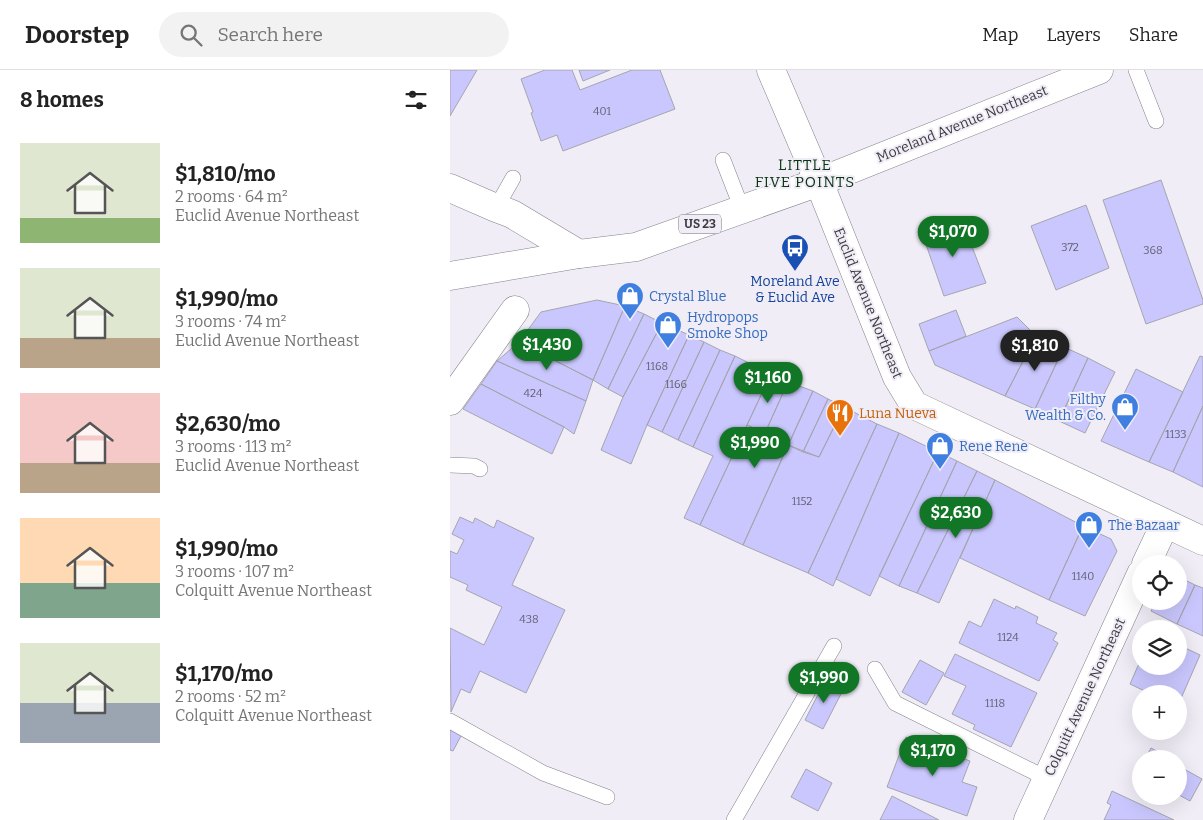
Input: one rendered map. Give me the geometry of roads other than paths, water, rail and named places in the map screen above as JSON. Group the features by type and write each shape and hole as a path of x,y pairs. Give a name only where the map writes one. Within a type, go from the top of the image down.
{"main road":[{"name":"Euclid Avenue Northeast","path":"771,70 819,182 897,377 914,404 1203,541"},
{"name":"Moreland Avenue Northeast","path":"450,276 579,254 636,248 819,182 1099,70"},
{"path":"450,188 512,214 579,254"},
{"path":"450,401 514,310"},
{"path":"1150,555 1165,524"},
{"name":"Colquitt Avenue Northeast","path":"1028,820 1132,594"}],"lane":[{"path":"1136,70 1156,121"},
{"path":"723,160 742,209"},
{"path":"496,208 513,178"},
{"path":"450,465 474,466 480,469"},
{"path":"734,820 834,646"},
{"path":"875,669 895,703 1048,779"},
{"path":"450,721 542,773 607,796"}],"place":[{"name":"Moreland Ave & Euclid Ave","path":"795,272"},
{"name":"Crystal Blue","path":"630,320"},
{"name":"Hydropops Smoke Shop","path":"668,349"},
{"name":"Filthy Wealth & Co.","path":"1125,431"},
{"name":"Luna Nueva","path":"840,437"},
{"name":"Rene Rene","path":"940,470"},
{"name":"The Bazaar","path":"1089,549"}],"district":[{"name":"LITTLE FIVE POINTS","path":"805,174"}]}
